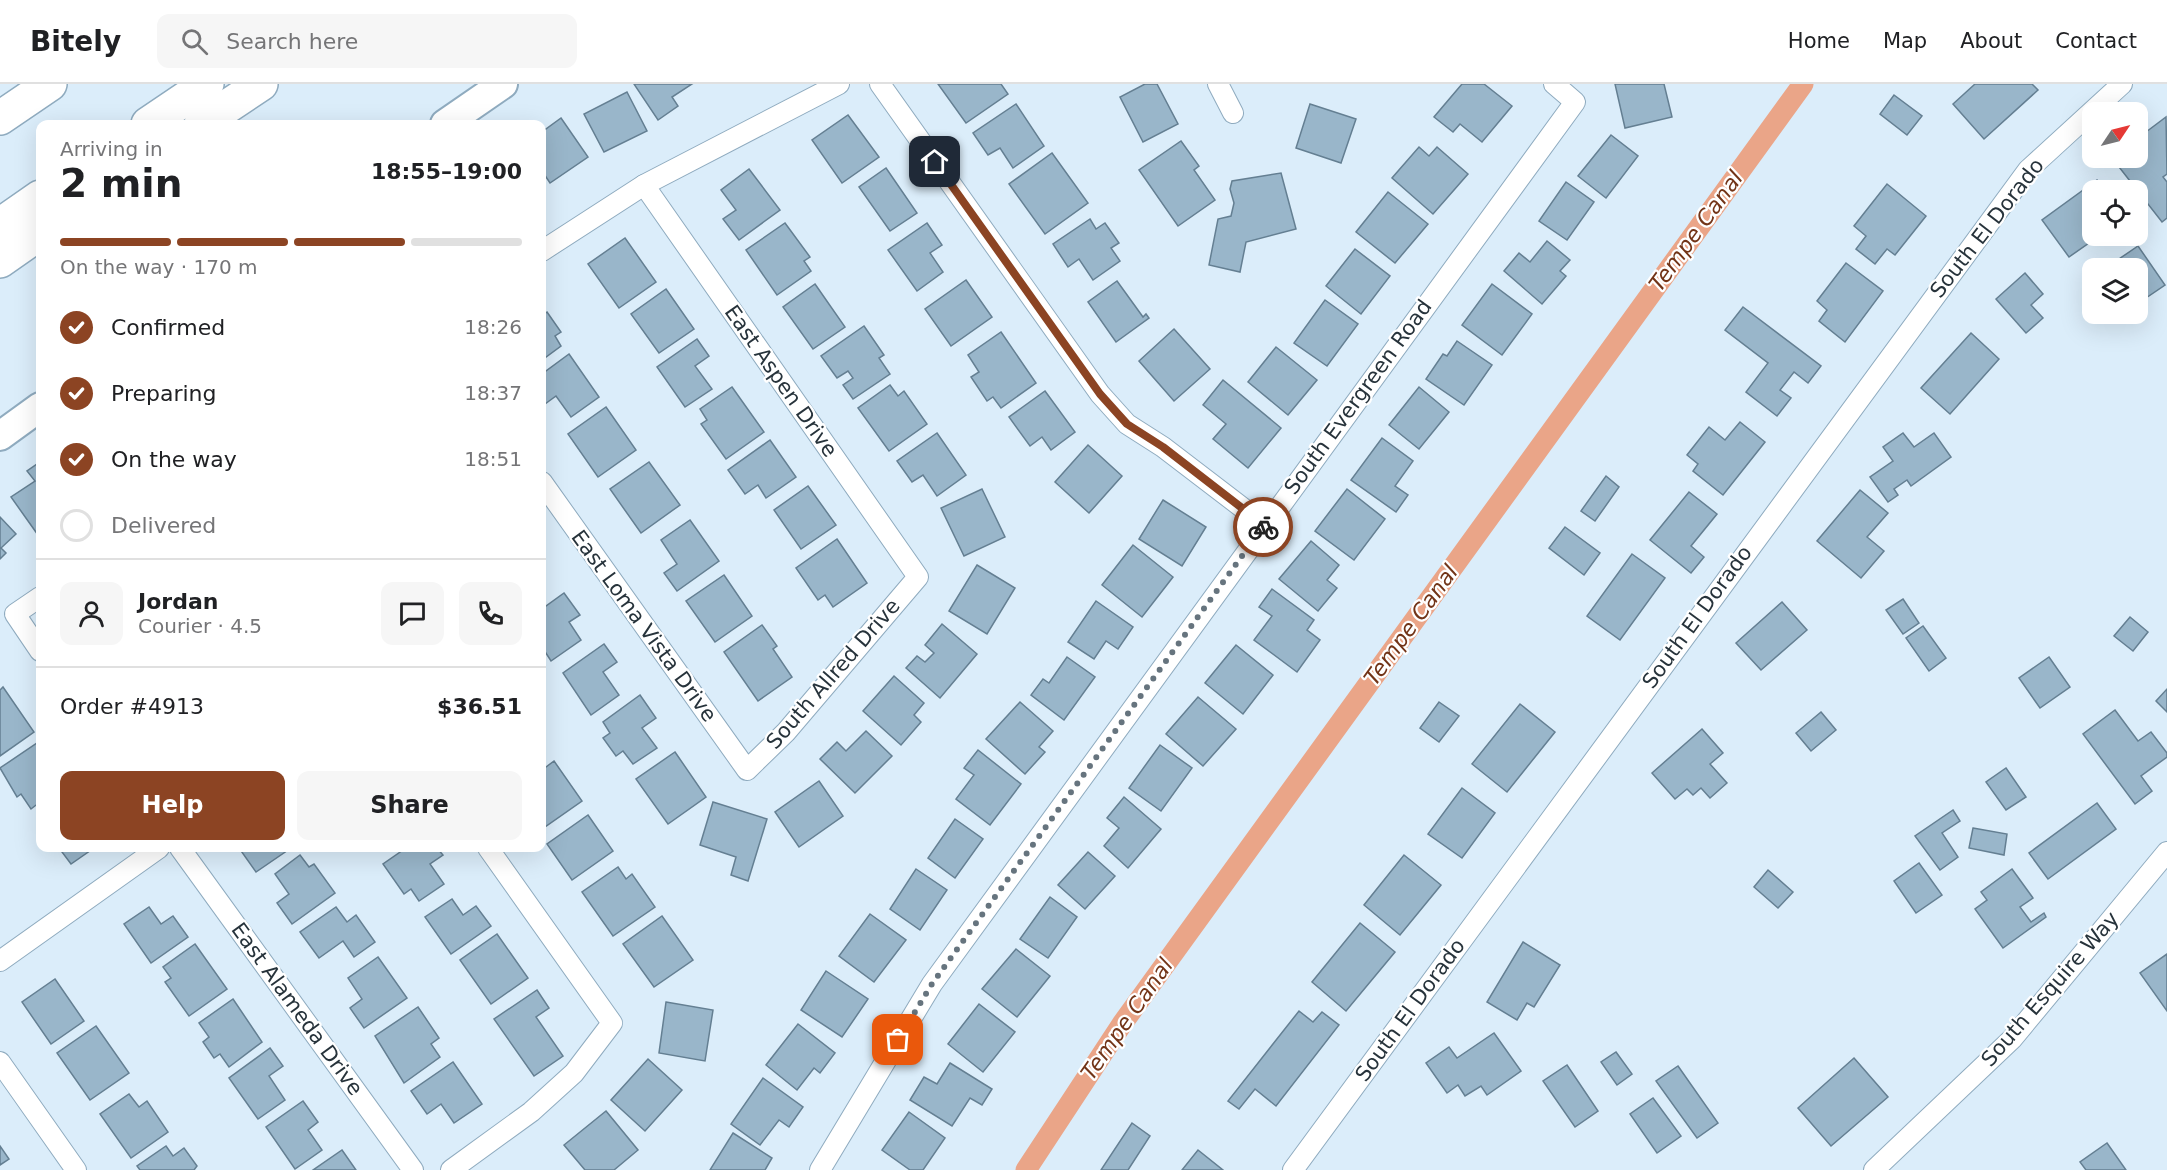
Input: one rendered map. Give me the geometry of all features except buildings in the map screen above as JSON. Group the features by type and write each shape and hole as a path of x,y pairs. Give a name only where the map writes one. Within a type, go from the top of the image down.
{"highway":[{"path":"0,118 50,84"},
{"path":"154,120 207,84"},
{"path":"207,120 261,84"},
{"path":"0,225 36,200"},
{"path":"0,261 36,236"}],"main road":[{"path":"451,120 503,84"},
{"path":"0,436 36,410"}],"street":[{"path":"546,248 644,185 838,84"},
{"path":"880,84 1100,394 1127,424 1163,447 1264,525"},
{"path":"1218,84 1233,113"},
{"name":"South Evergreen Road","path":"820,1170 932,984 1264,525 1575,102 1554,84"},
{"name":"South El Dorado","path":"1293,1170 2028,170 2122,84"},
{"name":"East Aspen Drive","path":"644,185 918,577"},
{"name":"East Loma Vista Drive","path":"546,488 747,770"},
{"name":"South Allred Drive","path":"747,770 786,732 918,577"},
{"path":"36,600 15,614 36,645"},
{"path":"0,961 153,852"},
{"name":"East Alameda Drive","path":"183,852 413,1170"},
{"path":"451,1170 531,1112 574,1073 612,1023 491,852"},
{"name":"South Esquire Way","path":"1874,1170 2012,1039 2167,852"},
{"path":"0,1062 76,1170"}],"waterway":[{"name":"Tempe Canal","path":"1026,1170 1122,1024 1803,84"}],"way so far":[{"path":"898,1040 932,984 1263,527"}],"route":[{"path":"935,162 1100,394 1127,424 1163,447 1264,525 1263,527"}]}
